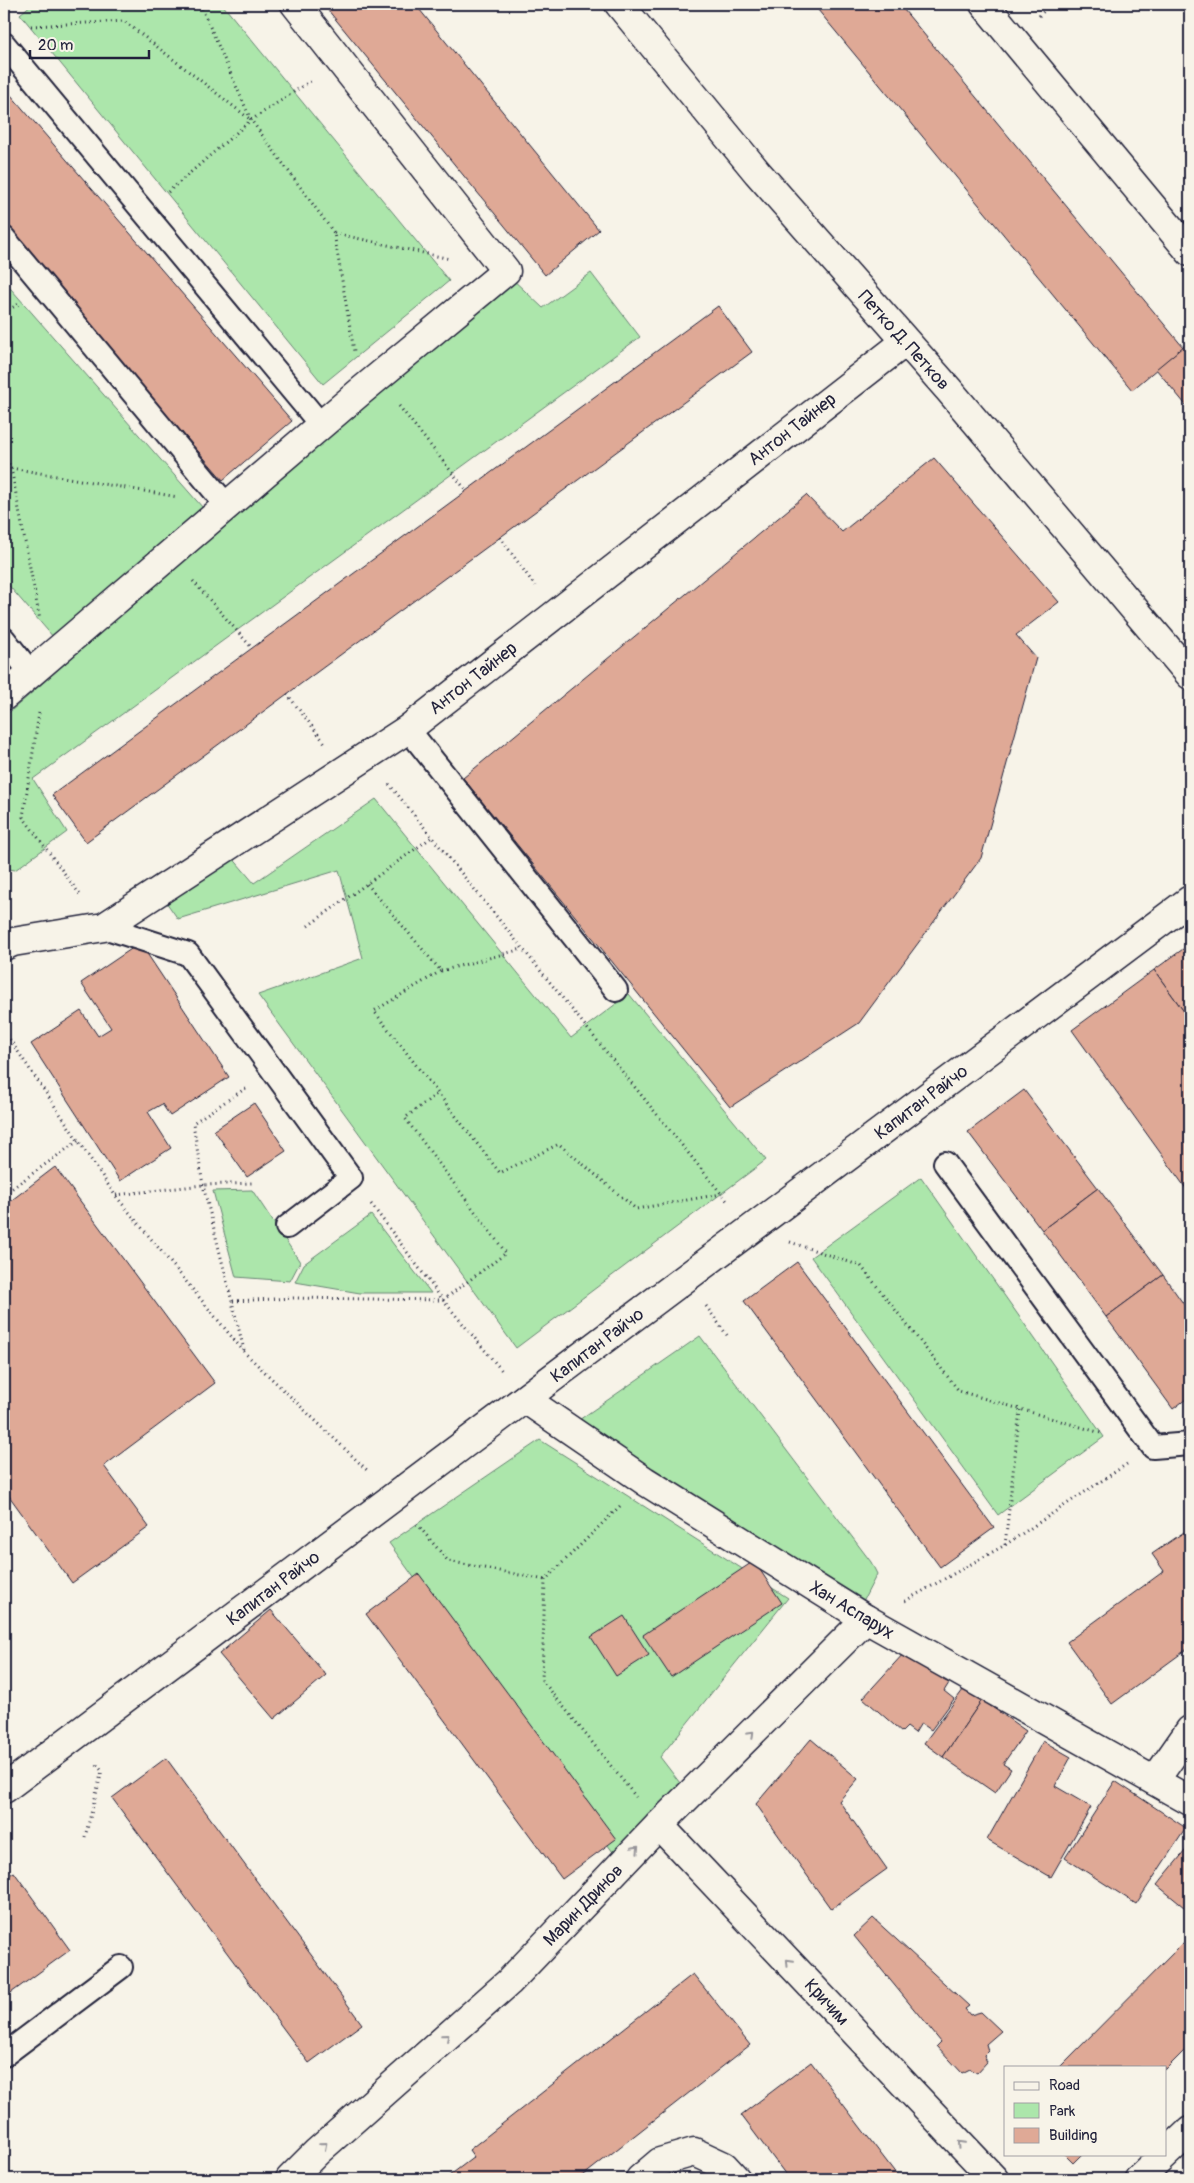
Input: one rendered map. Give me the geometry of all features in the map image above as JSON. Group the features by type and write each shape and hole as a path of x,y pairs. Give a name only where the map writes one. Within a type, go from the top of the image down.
{"street":[{"path":"4,696 368,385 506,272 295,4"},
{"name":"Петко Д. Петков","path":"619,4 757,172 949,390 1190,675"},
{"path":"984,4 1190,252"},
{"name":"Антон Тайнер","path":"7,941 104,926 356,764 408,729 554,613 905,342"},
{"name":"Капитан Райчо","path":"4,1789 1190,900"},
{"name":"Хан Аспарух","path":"525,1399 645,1481 866,1620 1190,1801"},
{"name":"Марин Дринов","path":"290,2179 317,2152 509,1982 659,1825 866,1620"},
{"path":"1155,1780 1190,1730"},
{"name":"Кричим","path":"659,1825 994,2179"},
{"path":"1166,2154 1190,2131"},
{"path":"640,2179 660,2162 694,2152 724,2166 736,2179"},
{"path":"1139,2179 1163,2156"}],"lane":[{"path":"4,44 143,214 321,425"},
{"path":"4,238 227,506"},
{"path":"4,639 31,672"},
{"path":"408,729 616,990"},
{"path":"104,926 188,954 351,1178 287,1227"},
{"path":"945,1164 1153,1447 1190,1444"},
{"path":"4,2055 121,1967"}],"path":[{"path":"200,4 251,120 334,233 368,385 466,490"},
{"path":"22,26 124,20 251,120"},
{"path":"143,214 251,120 340,61"},
{"path":"334,233 506,272"},
{"path":"11,468 227,506"},
{"path":"500,537 554,613"},
{"path":"170,554 252,648"},
{"path":"287,694 432,837 751,1229 861,1266 959,1391 1153,1447"},
{"path":"308,926 432,837"},
{"path":"367,884 441,971"},
{"path":"522,949 441,971 374,1011 500,1173 559,1144 636,1209 722,1194"},
{"path":"4,1031 115,1195 244,1353 395,1496 448,1561 545,1580"},
{"path":"244,1353 233,1301 203,1185 194,1123 273,1069"},
{"path":"233,1301 293,1298 443,1300 506,1253 405,1118 438,1094"},
{"path":"4,1194 78,1141"},
{"path":"351,1178 443,1300 525,1399"},
{"path":"115,1195 203,1185 253,1183"},
{"path":"703,1303 729,1338"},
{"path":"1005,1545 1020,1410"},
{"path":"866,1620 920,1594 1005,1545 1153,1447"},
{"path":"645,1481 545,1580 542,1680 659,1825"},
{"path":"75,1736 102,1771 85,1837"}],"green space":[{"path":"32,4 222,4 449,281 323,384 20,14"},
{"path":"591,273 640,337 33,779 67,832 15,870 4,868 4,717 509,276 543,308"},
{"path":"4,281 203,508 54,638 4,580"},
{"path":"376,799 571,1038 629,994 766,1160 516,1348 258,995 363,958 339,870 178,919 164,899 231,856 254,883"},
{"path":"921,1177 1104,1437 998,1515 811,1257"},
{"path":"252,1190 300,1262 290,1281 236,1277 213,1191"},
{"path":"371,1215 431,1293 360,1293 295,1282 304,1264"},
{"path":"700,1336 871,1562 877,1574 861,1605 576,1422"},
{"path":"540,1440 788,1598 660,1757 683,1787 618,1859 389,1543"}],"building":[{"path":"323,4 415,4 599,230 545,275"},
{"path":"813,4 899,4 1183,347 1132,390"},
{"path":"4,87 292,421 223,480 4,226"},
{"path":"718,306 752,352 86,842 52,795"},
{"path":"1190,341 1190,410 1156,369"},
{"path":"934,458 1059,602 1016,635 1036,658 981,858 859,1023 730,1107 463,778 806,495 842,532"},
{"path":"140,943 229,1077 170,1116 162,1104 148,1112 171,1148 120,1181 31,1044 81,1011 98,1036 111,1028 81,983"},
{"path":"1190,944 1190,1020 1154,970"},
{"path":"1154,970 1190,1020 1190,1194 1072,1030"},
{"path":"1024,1090 1098,1188 1042,1230 968,1132"},
{"path":"254,1103 286,1151 247,1177 214,1130"},
{"path":"55,1167 215,1383 104,1466 149,1527 72,1583 4,1489 4,1206"},
{"path":"1098,1188 1163,1275 1106,1317 1042,1230"},
{"path":"797,1262 994,1528 940,1567 744,1301"},
{"path":"1163,1275 1190,1313 1190,1396 1173,1409 1106,1317"},
{"path":"1190,1528 1190,1647 1112,1704 1067,1642 1164,1571 1152,1554"},
{"path":"754,1561 782,1603 671,1677 643,1635"},
{"path":"419,1574 616,1839 562,1879 366,1614"},
{"path":"271,1610 326,1675 274,1719 219,1654"},
{"path":"624,1616 649,1655 616,1676 591,1637"},
{"path":"904,1653 949,1683 944,1691 954,1699 931,1730 921,1723 915,1733 907,1727 902,1732 863,1698"},
{"path":"963,1690 982,1700 943,1757 924,1743"},
{"path":"982,1700 1026,1731 1003,1764 1011,1769 995,1793 943,1757"},
{"path":"811,1739 858,1779 839,1801 887,1869 831,1909 756,1804"},
{"path":"1043,1741 1071,1757 1055,1786 1091,1807 1051,1877 987,1840"},
{"path":"166,1758 362,2024 309,2063 112,1798"},
{"path":"1115,1781 1186,1828 1136,1904 1065,1858"},
{"path":"1190,1845 1190,1912 1157,1885"},
{"path":"14,1872 70,1950 4,1998 4,1879"},
{"path":"873,1918 969,2006 965,2009 970,2015 981,2012 1001,2031 986,2044 988,2051 984,2055 987,2062 977,2073 970,2069 962,2073 937,2046 941,2042 854,1936"},
{"path":"1185,1941 1190,1946 1190,2045 1166,2069 1166,2066 1061,2066"},
{"path":"693,1974 750,2045 579,2179 445,2179 474,2157 469,2150"},
{"path":"811,2062 900,2179 789,2179 741,2115"},
{"path":"1066,2156 1080,2156 1073,2163"}]}
